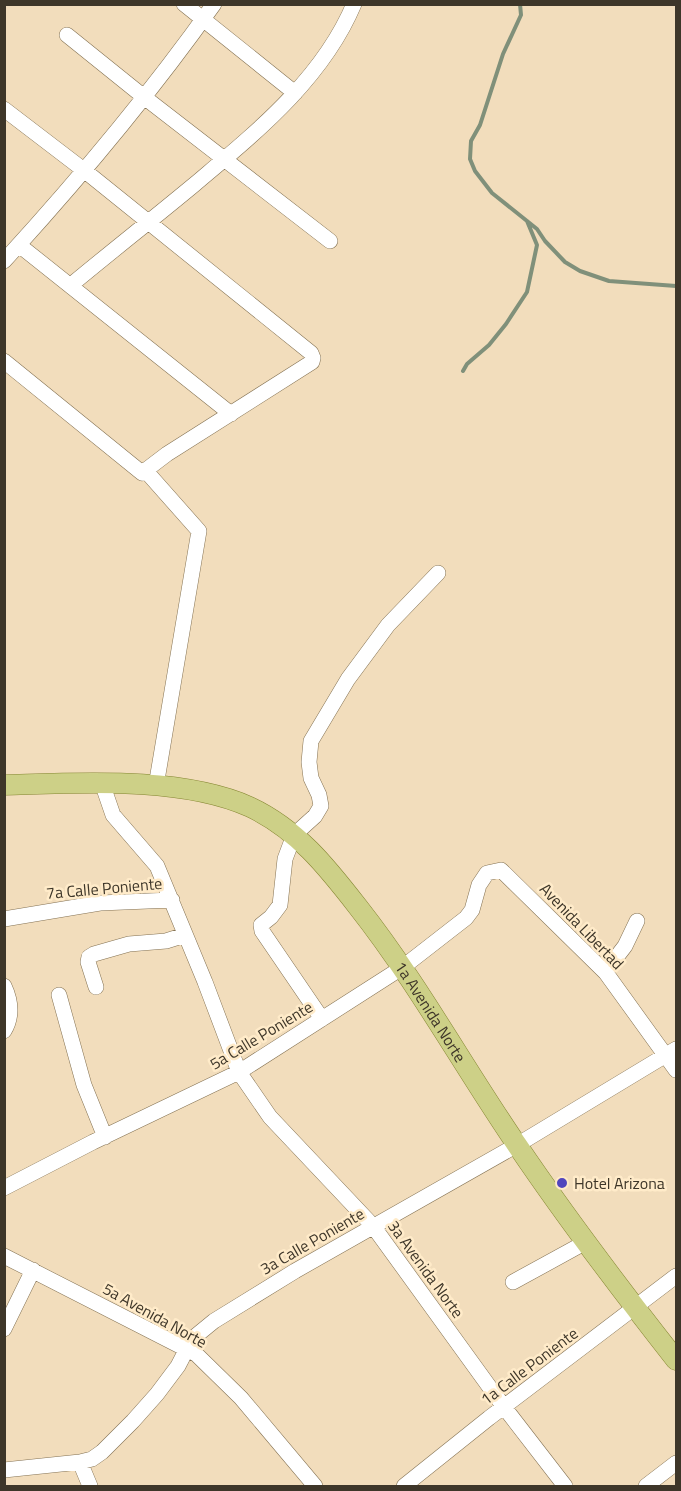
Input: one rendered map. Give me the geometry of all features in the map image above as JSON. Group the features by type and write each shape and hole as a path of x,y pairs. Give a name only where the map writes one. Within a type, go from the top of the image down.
{"main road":[{"name":"1a Avenida Norte","path":"4,785 102,783 156,786 203,793 248,806 294,835 319,858 403,967 517,1145 586,1242 676,1360"}],"street":[{"path":"184,4 202,21 295,93"},
{"path":"4,261 85,171 214,4"},
{"path":"71,285 260,129 295,93 325,54 354,4"},
{"path":"67,35 330,242"},
{"path":"4,109 85,171 312,355 312,362 141,473 4,361"},
{"path":"19,245 231,414"},
{"path":"145,470 199,531 156,786"},
{"path":"321,1019 262,931 261,924 271,917 280,905 285,859 294,835 315,816 321,806 319,795 311,778 309,762 311,741 348,680 388,626 438,573"},
{"path":"102,783 113,815 157,866 172,900"},
{"name":"5a Calle Poniente","path":"4,1188 239,1072 403,967 466,918 472,910 479,885 487,873 501,870"},
{"name":"Avenida Libertad","path":"501,870 605,972 671,1052 676,1070"},
{"name":"7a Calle Poniente","path":"4,919 100,903 172,900"},
{"name":"3a Avenida Norte","path":"172,900 239,1072 270,1117 373,1226 504,1407 565,1486"},
{"path":"605,972 625,946 637,921"},
{"path":"96,987 88,962 89,957 94,954 129,944 166,940 185,935"},
{"path":"4,986 10,998 11,1011 9,1023 4,1031"},
{"path":"59,995 84,1085 105,1137"},
{"name":"3a Calle Poniente","path":"4,1470 92,1459 133,1421 157,1394 178,1366 192,1339 214,1321 295,1271 517,1145 671,1052"},
{"path":"513,1282 586,1242"},
{"name":"5a Avenida Norte","path":"4,1256 196,1354 241,1398 315,1486"},
{"path":"4,1329 33,1270"},
{"name":"1a Calle Poniente","path":"404,1486 676,1276"},
{"path":"80,1462 90,1486"},
{"path":"646,1486 676,1463"}],"waterway":[{"path":"520,4 521,15 503,54 480,125 471,141 470,159 475,171 492,193 537,229 565,262 580,271 609,281 676,286"},
{"path":"463,371 467,364 489,345 527,292 537,245 527,221"}],"place":[{"name":"Hotel Arizona","path":"562,1183"}]}
